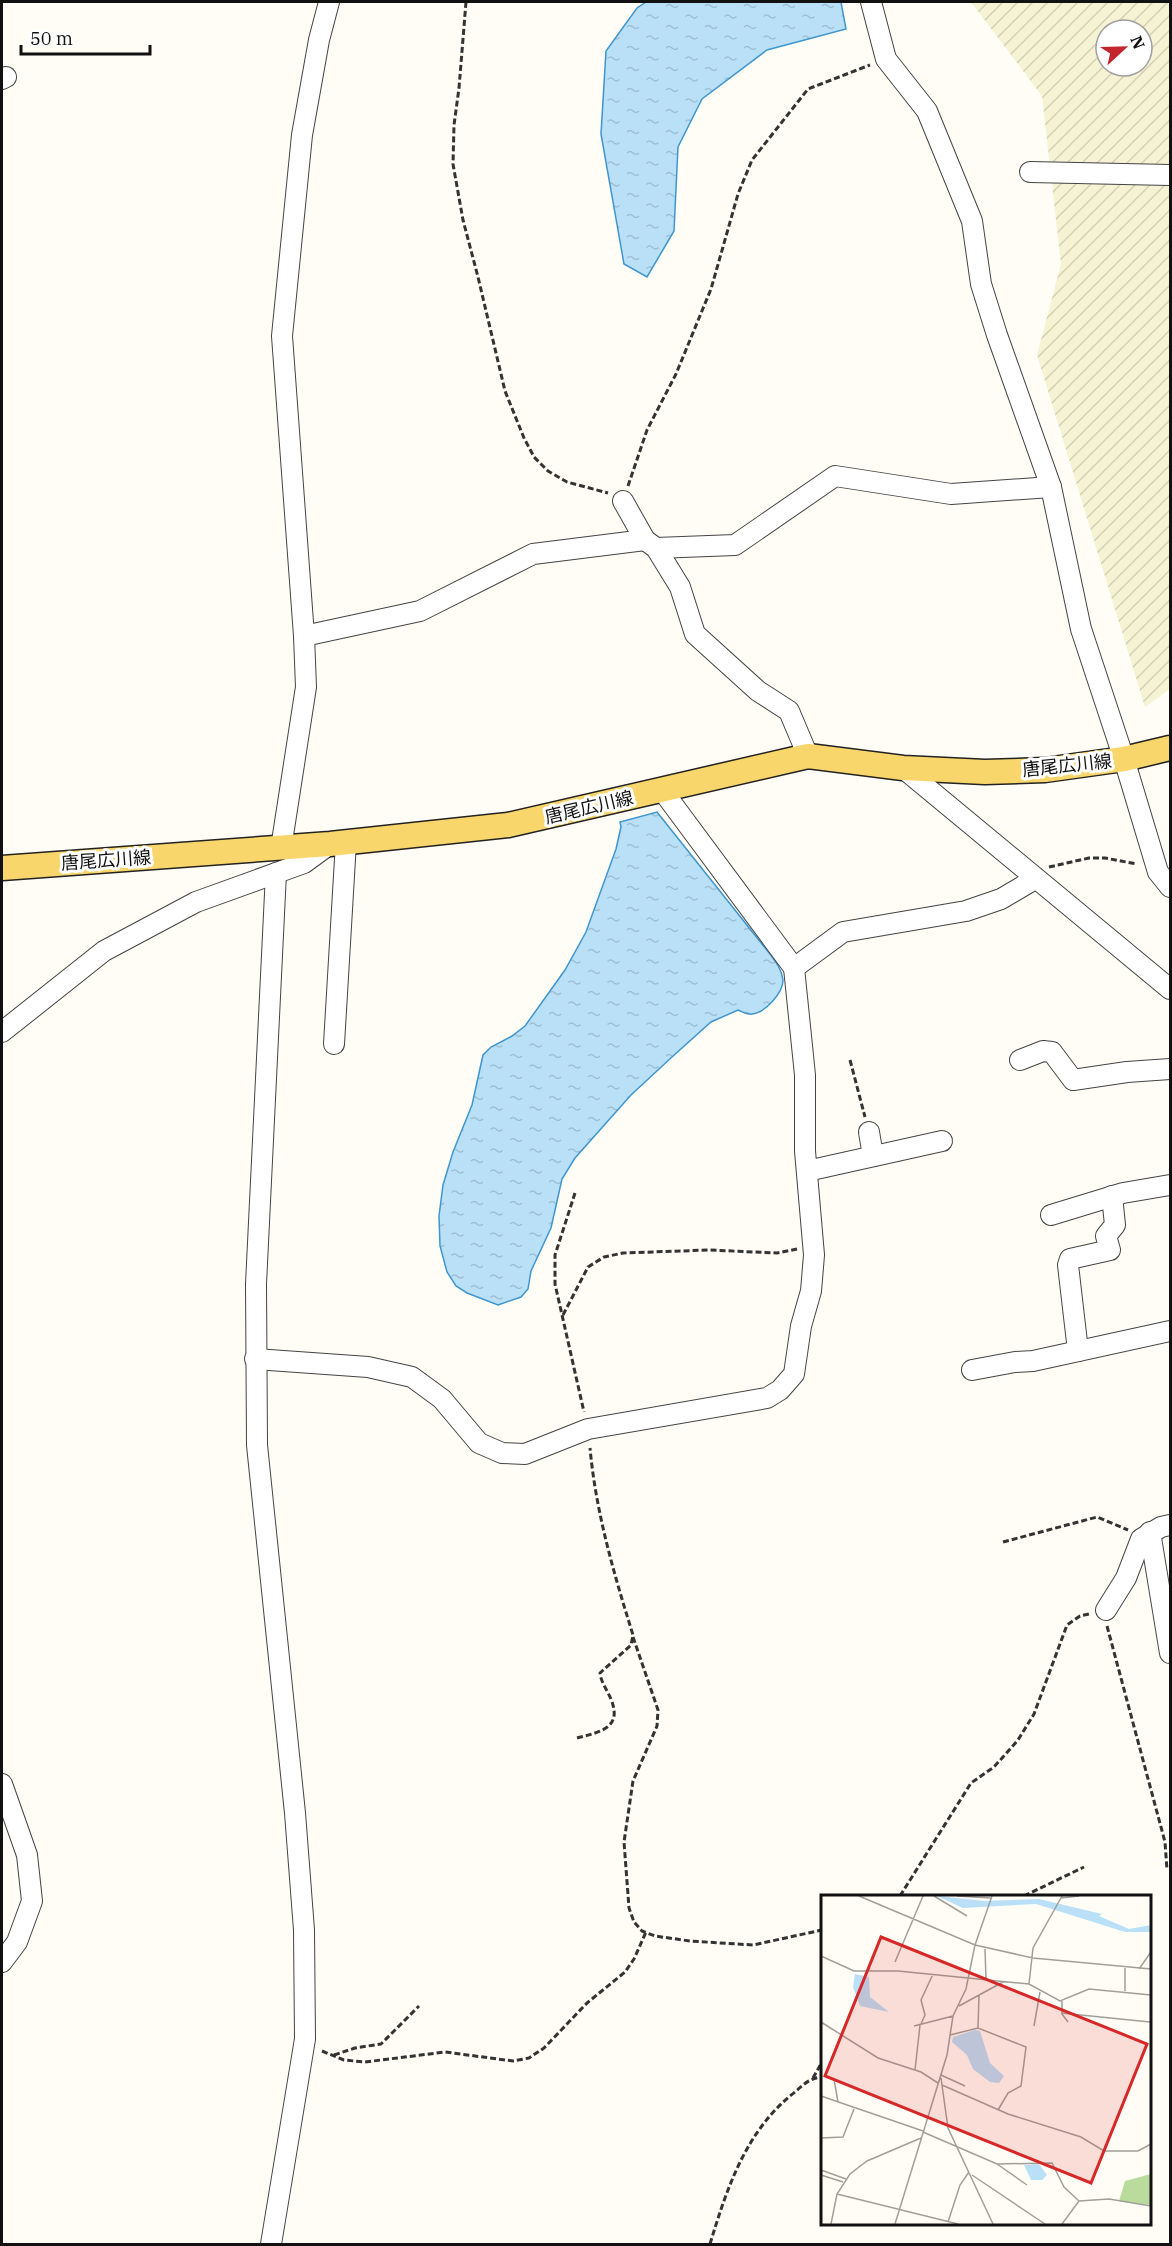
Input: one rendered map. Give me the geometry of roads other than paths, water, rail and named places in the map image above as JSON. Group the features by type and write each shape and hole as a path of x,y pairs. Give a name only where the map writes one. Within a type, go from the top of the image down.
{"main road":[{"name":"唐尾広川線","path":"2,868 281,848 508,825 808,756 903,768 985,772 1045,770 1124,759 1170,748"}],"street":[{"path":"281,848 306,687 282,336 302,135 319,40 329,2"},
{"path":"871,2 886,59 927,111 972,221 981,284 997,336 1051,487 1081,629 1158,872 1170,887"},
{"path":"1030,172 1170,175"},
{"path":"304,636 420,611 532,554 650,544 735,545 835,476 951,494 1051,487"},
{"path":"623,501 680,587 695,634 758,691 789,711 808,756"},
{"path":"903,768 1170,989"},
{"path":"255,1359 368,1367 412,1377 442,1399 479,1443 502,1453 525,1454 588,1429 767,1398 780,1390 794,1374 801,1326 811,1291 813,1246 807,1171 805,1075 794,968 662,790"},
{"path":"2,1032 104,951 196,902 304,862 338,843"},
{"path":"334,1044 338,843"},
{"path":"271,2244 304,2045 303,1918 295,1813 256,1445 255,1284 276,873"},
{"path":"794,968 843,932 966,911 1001,899 1031,876"},
{"path":"1020,1060 1043,1051 1052,1052 1073,1080 1127,1072 1170,1069"},
{"path":"868,1132 873,1156"},
{"path":"807,1171 942,1141"},
{"path":"1051,1215 1112,1196 1170,1185"},
{"path":"1078,1351 1068,1264 1070,1259 1110,1250 1106,1236 1114,1225 1112,1196"},
{"path":"972,1371 1170,1331"},
{"path":"1106,1610 1126,1578 1141,1539 1170,1525"},
{"path":"1148,1534 1170,1653"},
{"path":"2,1784 27,1854 32,1901 17,1942 2,1962"}],"water":[{"path":"646,2 841,2 846,29 767,50 702,99 678,147 674,231 647,277 624,264 601,134 606,51 637,8"},
{"path":"657,812 772,957 781,973 782,985 777,996 757,1013 750,1014 738,1010 711,1022 631,1095 575,1158 562,1179 551,1228 531,1271 528,1289 521,1297 498,1305 467,1293 456,1286 447,1272 440,1246 439,1216 443,1185 453,1152 472,1105 483,1055 491,1047 525,1026 565,970 586,932 616,849 620,822"}]}
